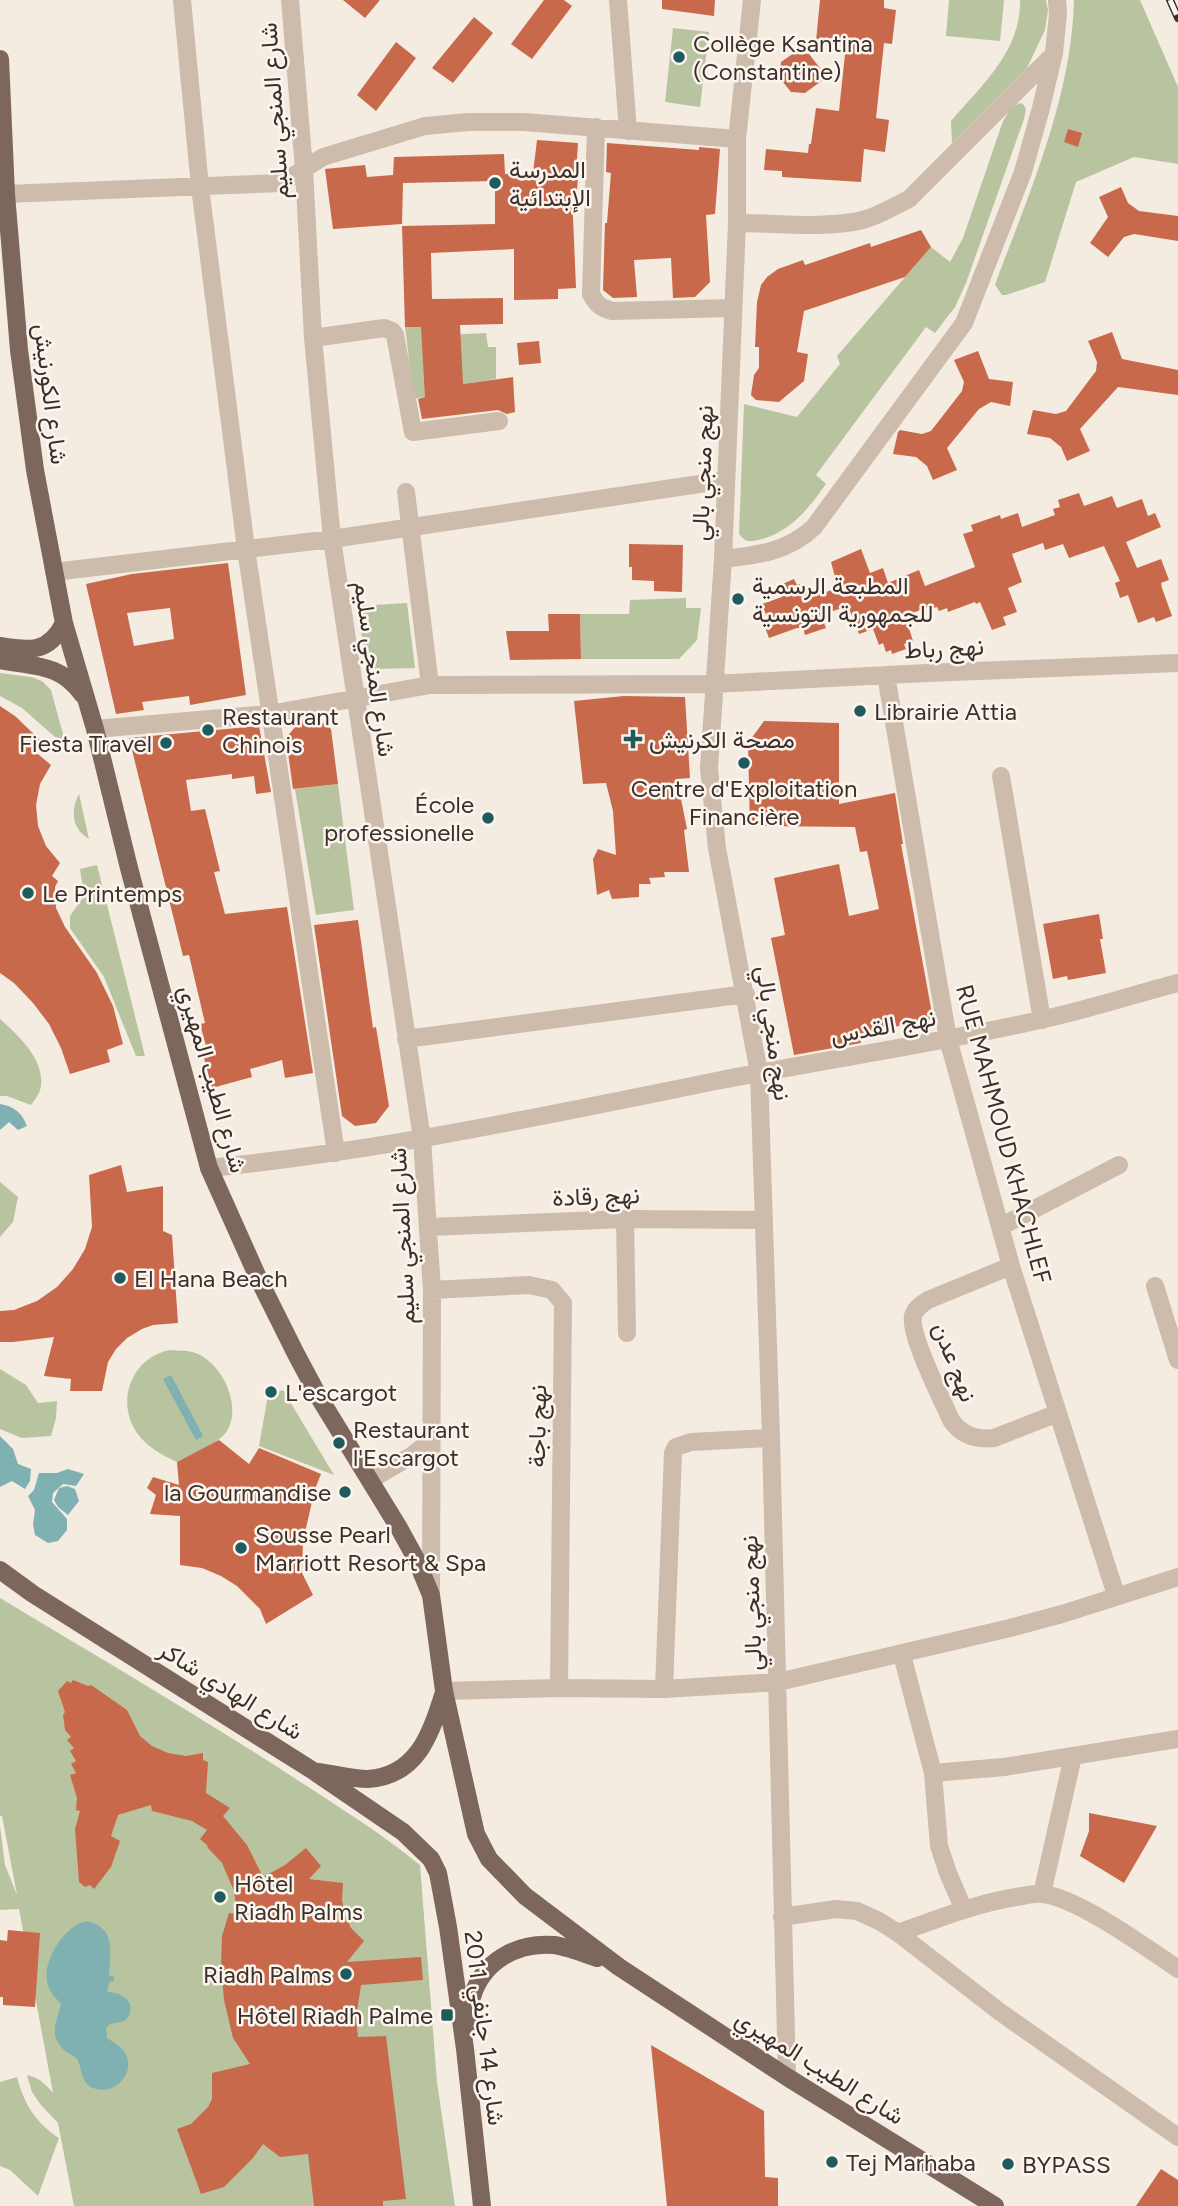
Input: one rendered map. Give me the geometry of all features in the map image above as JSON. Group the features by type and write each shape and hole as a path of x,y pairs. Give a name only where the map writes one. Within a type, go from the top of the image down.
{"main road":[{"name":"شارع الكورنيش","path":"0,59 6,194 19,350 35,470 64,623 95,729"},
{"path":"0,646 34,650 45,646 59,633 64,623"},
{"path":"0,660 50,668 71,681 87,701"},
{"name":"شارع الطيب المهيري","path":"95,729 209,1168 260,1282 296,1354 415,1559 431,1595 444,1691 468,1807 476,1834 489,1859 525,1896 620,1967 787,2077 995,2206"},
{"name":"شارع الهادي شاكر","path":"0,1570 33,1594 315,1772 403,1832 431,1859"},
{"path":"315,1772 365,1779 384,1777 398,1770 420,1751 429,1737 444,1691"},
{"name":"شارع 14 جانفي 2011","path":"431,1859 438,1873 442,1893 466,2049 482,2206"},
{"path":"466,2049 471,1999 478,1982 501,1957 534,1945 557,1946 620,1967"}],"street":[{"path":"182,0 200,187 246,550 336,1153"},
{"name":"شارع المنجي سليم","path":"290,0 304,169 313,338 332,539 422,1139 432,1290 431,1595"},
{"path":"618,0 628,131"},
{"name":"نهج منجي بالي","path":"752,0 737,139 737,223 723,559 709,768 717,848 759,1073 787,2077"},
{"path":"723,559 776,550 792,544 814,527 964,323 1023,172 1054,53 1058,14 1056,0"},
{"path":"737,223 854,222 884,212 909,199 1054,53"},
{"path":"6,194 282,183 323,157 425,126 468,122 524,122 737,139"},
{"path":"596,127 591,293 596,302 603,309 612,311 733,308"},
{"path":"313,338 384,328 392,331 395,335 413,432 499,421"},
{"path":"54,572 332,539 726,480"},
{"path":"407,492 430,685"},
{"name":"نهج رباط","path":"95,729 269,714 430,685 713,684 1178,663"},
{"name":"RUE MAHMOUD KHACHLEF","path":"886,675 948,1039 1011,1266 1116,1595"},
{"path":"1001,776 1042,1020"},
{"name":"نهج القدس","path":"209,1168 336,1153 422,1139 948,1039 1042,1020 1178,983"},
{"path":"406,1039 746,995"},
{"path":"1000,1227 1119,1165"},
{"path":"625,1219 627,1333"},
{"name":"نهج رقادة","path":"429,1227 625,1219 764,1220"},
{"name":"نهج عدن","path":"1011,1266 928,1300 918,1307 914,1315 915,1335 951,1420 965,1434 985,1439 994,1438 1058,1413"},
{"name":"نهج باجة","path":"432,1290 529,1285 552,1290 563,1303 559,1688"},
{"path":"1155,1286 1178,1360"},
{"path":"664,1689 673,1453 676,1447 683,1443 771,1438"},
{"path":"370,1480 413,1455 432,1439"},
{"path":"444,1691 664,1689 778,1682 1062,1614 1178,1577"},
{"path":"902,1654 933,1773 939,1846 964,1910"},
{"path":"933,1773 1004,1767 1178,1739"},
{"path":"1042,1894 1073,1756"},
{"path":"898,1933 964,1910 1011,1898 1042,1894 1065,1900 1086,1910 1178,1969"},
{"path":"782,1917 836,1909 857,1911 898,1933 999,2012 1178,2137"}],"green space":[{"path":"949,0 1004,0 1000,41 946,36"},
{"path":"1020,0 1046,0 1048,10 1045,30 1027,68 952,143 951,121 987,80 1007,51 1019,18"},
{"path":"1074,0 1140,0 1178,87 1178,164 1134,157 1076,182 1045,282 1002,295 995,285 1035,178 1057,107 1066,71"},
{"path":"673,28 709,32 700,107 665,102"},
{"path":"1020,103 1026,109 1024,119 955,307 935,333 926,327 816,475 826,484 805,511 780,532 758,540 745,540 739,534 744,404 797,417 840,364 837,356 931,247 950,262 963,238 1003,121 1011,108"},
{"path":"405,327 425,327 426,336 486,333 488,347 496,347 496,379 463,384 463,389 414,399"},
{"path":"686,598 686,608 701,608 697,640 679,659 581,659 580,614 629,614 630,600"},
{"path":"407,603 415,668 373,669 367,660 356,606"},
{"path":"0,673 31,677 42,681 51,690 63,734 62,743 22,708 0,696"},
{"path":"338,784 354,910 316,915 295,789"},
{"path":"79,794 89,839 79,830 74,819 74,807"},
{"path":"97,865 145,1056 136,1056 104,977 70,928 70,916 84,896 80,869"},
{"path":"0,1019 28,1048 38,1066 41,1088 31,1105 0,1096"},
{"path":"0,1182 18,1197 13,1222 0,1237"},
{"path":"170,1350 192,1352 211,1363 226,1383 232,1407 232,1419 224,1435 177,1462 155,1450 141,1438 131,1421 128,1408 131,1382 137,1371 157,1354"},
{"path":"0,1369 26,1385 38,1403 57,1401 51,1436 22,1438 0,1429"},
{"path":"283,1390 334,1475 259,1446 268,1395"},
{"name":"Hôtel Riadh Palms","path":"0,1598 279,1768 420,1865 437,2082 455,2206 74,2206 58,2123 32,2092 27,2075 45,2084 53,2093 19,1909 0,1910 0,1826 5,1865 17,1895 0,1816"},
{"path":"17,2077 32,2112 59,2138 38,2196 10,2170 0,2166 0,2082"}],"water":[{"path":"0,1104 17,1111 27,1126 18,1130 9,1122 0,1130"},
{"path":"171,1375 203,1436 196,1440 163,1379"},
{"path":"0,1436 13,1449 18,1464 31,1469 30,1481 25,1489 12,1481 0,1487"},
{"path":"68,1469 84,1474 76,1486 63,1484 53,1493 52,1502 67,1519 67,1530 58,1541 48,1543 35,1535 35,1510 28,1496 34,1490 39,1473 57,1473"},
{"path":"67,1486 75,1489 79,1501 68,1515 54,1500 59,1488"},
{"path":"86,1921 103,1929 110,1942 109,1975 114,1977 114,1981 109,1982 107,1991 122,1996 130,2006 130,2013 125,2020 110,2024 106,2028 107,2038 124,2051 128,2069 119,2083 104,2090 87,2084 77,2059 65,2051 56,2039 55,2028 61,2004 50,1991 47,1981 48,1963 57,1945 70,1929"}],"building":[{"path":"343,0 380,0 365,18"},
{"path":"544,0 564,0 572,6 532,59 511,44"},
{"path":"662,0 715,0 714,16 662,9"},
{"path":"820,0 884,0 884,8 896,10 892,44 884,43 876,118 889,120 885,152 864,149 861,182 782,177 782,171 764,170 766,149 808,153 816,108 839,111 846,45 816,41"},
{"path":"474,17 493,33 453,83 432,68"},
{"path":"396,42 416,58 376,111 357,95"},
{"path":"794,53 809,54 827,77 805,93 791,92 779,77 781,62"},
{"path":"1068,129 1082,133 1078,147 1064,142"},
{"path":"537,140 578,143 577,191 572,193 576,288 558,289 558,299 514,300 514,249 431,253 432,299 503,298 503,324 460,325 463,384 513,377 515,412 507,414 498,410 422,419 418,399 425,397 421,327 405,327 402,226 495,224 495,181 403,183 402,224 333,229 325,169 365,165 367,177 393,175 394,157 504,154 505,174 533,173"},
{"path":"607,143 699,150 699,147 720,149 715,214 706,215 710,282 695,297 673,298 671,258 634,260 637,297 613,298 603,290 605,223 611,173 606,172"},
{"path":"1121,187 1128,203 1139,211 1178,216 1178,241 1134,234 1124,237 1108,257 1090,243 1108,217 1099,197"},
{"path":"921,230 931,247 905,277 804,311 797,352 808,354 804,381 779,402 756,400 751,395 754,375 759,368 759,347 755,347 757,302 761,285 767,277 778,269 803,260 805,265 870,243 871,247"},
{"path":"1112,332 1122,359 1178,370 1178,395 1118,387 1080,429 1090,451 1067,461 1061,447 1050,438 1027,434 1033,410 1056,414 1066,411 1096,371 1097,362 1088,341"},
{"path":"539,341 541,363 519,365 517,343"},
{"path":"978,351 989,379 1013,382 1010,406 991,402 979,409 947,448 957,470 933,480 927,466 916,457 893,454 898,432 900,430 922,434 931,431 962,391 964,382 954,360"},
{"path":"1079,493 1084,506 1112,496 1117,508 1142,499 1148,516 1155,513 1161,527 1126,542 1137,568 1161,559 1169,580 1161,583 1172,616 1156,622 1154,617 1138,623 1128,595 1120,598 1115,583 1120,581 1104,546 1069,558 1063,544 1045,550 1043,543 1012,554 1022,582 1008,588 1017,612 1003,617 1006,625 992,630 980,602 948,612 947,608 939,611 933,605 905,616 913,641 904,644 906,649 892,654 891,650 886,652 883,643 879,645 873,629 859,634 848,606 821,615 826,628 805,635 803,628 797,628 769,638 763,622 768,620 762,604 782,597 778,586 794,579 804,592 808,590 811,597 838,588 831,562 861,549 870,573 883,568 888,583 919,570 925,586 975,567 963,534 973,531 971,525 1000,515 1001,519 1018,513 1022,527 1055,515 1053,509 1060,507 1058,500"},
{"path":"629,544 683,545 682,592 654,591 654,581 632,580"},
{"path":"228,563 246,695 190,705 189,696 142,702 144,710 116,714 86,584 132,574","holes":["170,608 174,639 134,646 127,613"]},
{"path":"548,614 580,614 581,659 510,660 506,631 549,631"},
{"path":"624,696 685,697 690,778 677,779 687,829 684,830 689,872 664,872 665,877 649,878 651,884 639,884 639,897 612,899 609,890 597,895 593,859 598,849 616,855 613,811 606,783 583,784 574,701"},
{"name":"Le Printemps","path":"0,706 15,716 41,741 33,750 51,765 40,784 36,805 38,826 46,846 60,863 52,876 58,881 55,887 56,908 65,927 97,973 113,1006 123,1044 107,1050 110,1062 70,1074 49,1024 14,983 0,973"},
{"path":"317,719 331,729 338,784 293,789 286,738 300,721"},
{"path":"764,721 839,723 839,804 895,793 901,844 933,1019 859,1034 861,1043 794,1055 771,938 785,935 774,878 839,864 849,916 879,909 867,851 860,852 855,827 750,826 748,743"},
{"path":"259,726 271,792 256,794 254,776 232,779 232,774 186,780 191,811 205,809 220,871 214,872 225,914 287,907 313,1073 285,1078 282,1060 250,1069 252,1077 212,1088 204,1058 209,1057 200,1024 205,1023 189,955 183,956 129,738"},
{"path":"1099,914 1106,973 1068,980 1067,976 1053,979 1043,924"},
{"path":"358,920 373,1028 376,1027 389,1106 376,1123 355,1126 342,1116 314,925"},
{"name":"El Hana Beach","path":"121,1165 127,1192 163,1186 163,1231 172,1235 178,1323 153,1325 127,1338 108,1362 102,1391 70,1391 71,1379 44,1376 54,1337 0,1342 0,1311 14,1310 37,1301 57,1287 73,1269 85,1249 92,1227 89,1175"},
{"name":"Sousse Pearl Marriott Resort & Spa","path":"219,1440 249,1464 259,1448 321,1474 315,1489 320,1492 312,1502 303,1541 302,1573 313,1595 266,1624 260,1609 237,1586 202,1568 180,1565 180,1516 150,1514 156,1495 147,1488 153,1477 179,1485 177,1462"},
{"path":"73,1680 91,1685 127,1710 140,1736 152,1746 168,1753 186,1756 203,1753 203,1760 208,1762 206,1793 230,1808 223,1816 247,1845 263,1877 285,1865 306,1848 321,1866 309,1879 343,1883 345,1915 351,1928 364,1941 347,1962 421,1957 423,1980 361,1985 356,2018 358,2037 386,2036 406,2199 383,2201 383,2206 314,2206 308,2154 280,2157 263,2144 224,2187 201,2194 177,2129 191,2124 208,2107 212,2099 212,2073 250,2064 233,2038 224,2000 222,1936 229,1913 237,1914 234,1891 222,1863 200,1839 207,1830 192,1821 152,1811 151,1805 118,1815 111,1836 120,1841 111,1867 94,1889 79,1882 75,1829 80,1811 76,1810 77,1798 70,1775 76,1773 71,1764 76,1761 70,1751 74,1748 67,1740 71,1737 65,1730 65,1712 58,1691 67,1681 71,1683"},
{"path":"1089,1813 1157,1826 1124,1883 1080,1856 1089,1831"},
{"path":"8,1930 40,1933 35,2007 3,2005 3,1997 0,1997 0,1940 7,1941"},
{"path":"651,2045 764,2111 765,2177 778,2178 778,2206 667,2206"},
{"path":"1161,2169 1178,2180 1178,2206 1136,2206"}],"railway":[{"path":"1170,0 1178,18"}],"place":[{"name":"Collège Ksantina (Constantine)","path":"679,57"},
{"name":"المدرسة الإبتدائية","path":"495,183"},
{"name":"المطبعة الرسمية للجمهورية التونسية","path":"738,599"},
{"name":"Librairie Attia","path":"860,711"},
{"name":"Restaurant Chinois","path":"208,730"},
{"name":"مصحة الكرنيش","path":"633,739"},
{"name":"Fiesta Travel","path":"166,743"},
{"name":"Centre d'Exploitation Financière","path":"744,763"},
{"name":"École professionelle","path":"488,818"},
{"name":"Le Printemps","path":"28,893"},
{"name":"El Hana Beach","path":"120,1278"},
{"name":"L'escargot","path":"271,1392"},
{"name":"Restaurant l'Escargot","path":"339,1443"},
{"name":"la Gourmandise","path":"345,1492"},
{"name":"Sousse Pearl Marriott Resort & Spa","path":"241,1548"},
{"name":"Hôtel Riadh Palms","path":"220,1897"},
{"name":"Riadh Palms","path":"346,1974"},
{"name":"Hôtel Riadh Palme","path":"447,2015"},
{"name":"Tej Marhaba","path":"832,2162"},
{"name":"BYPASS","path":"1008,2164"}]}
